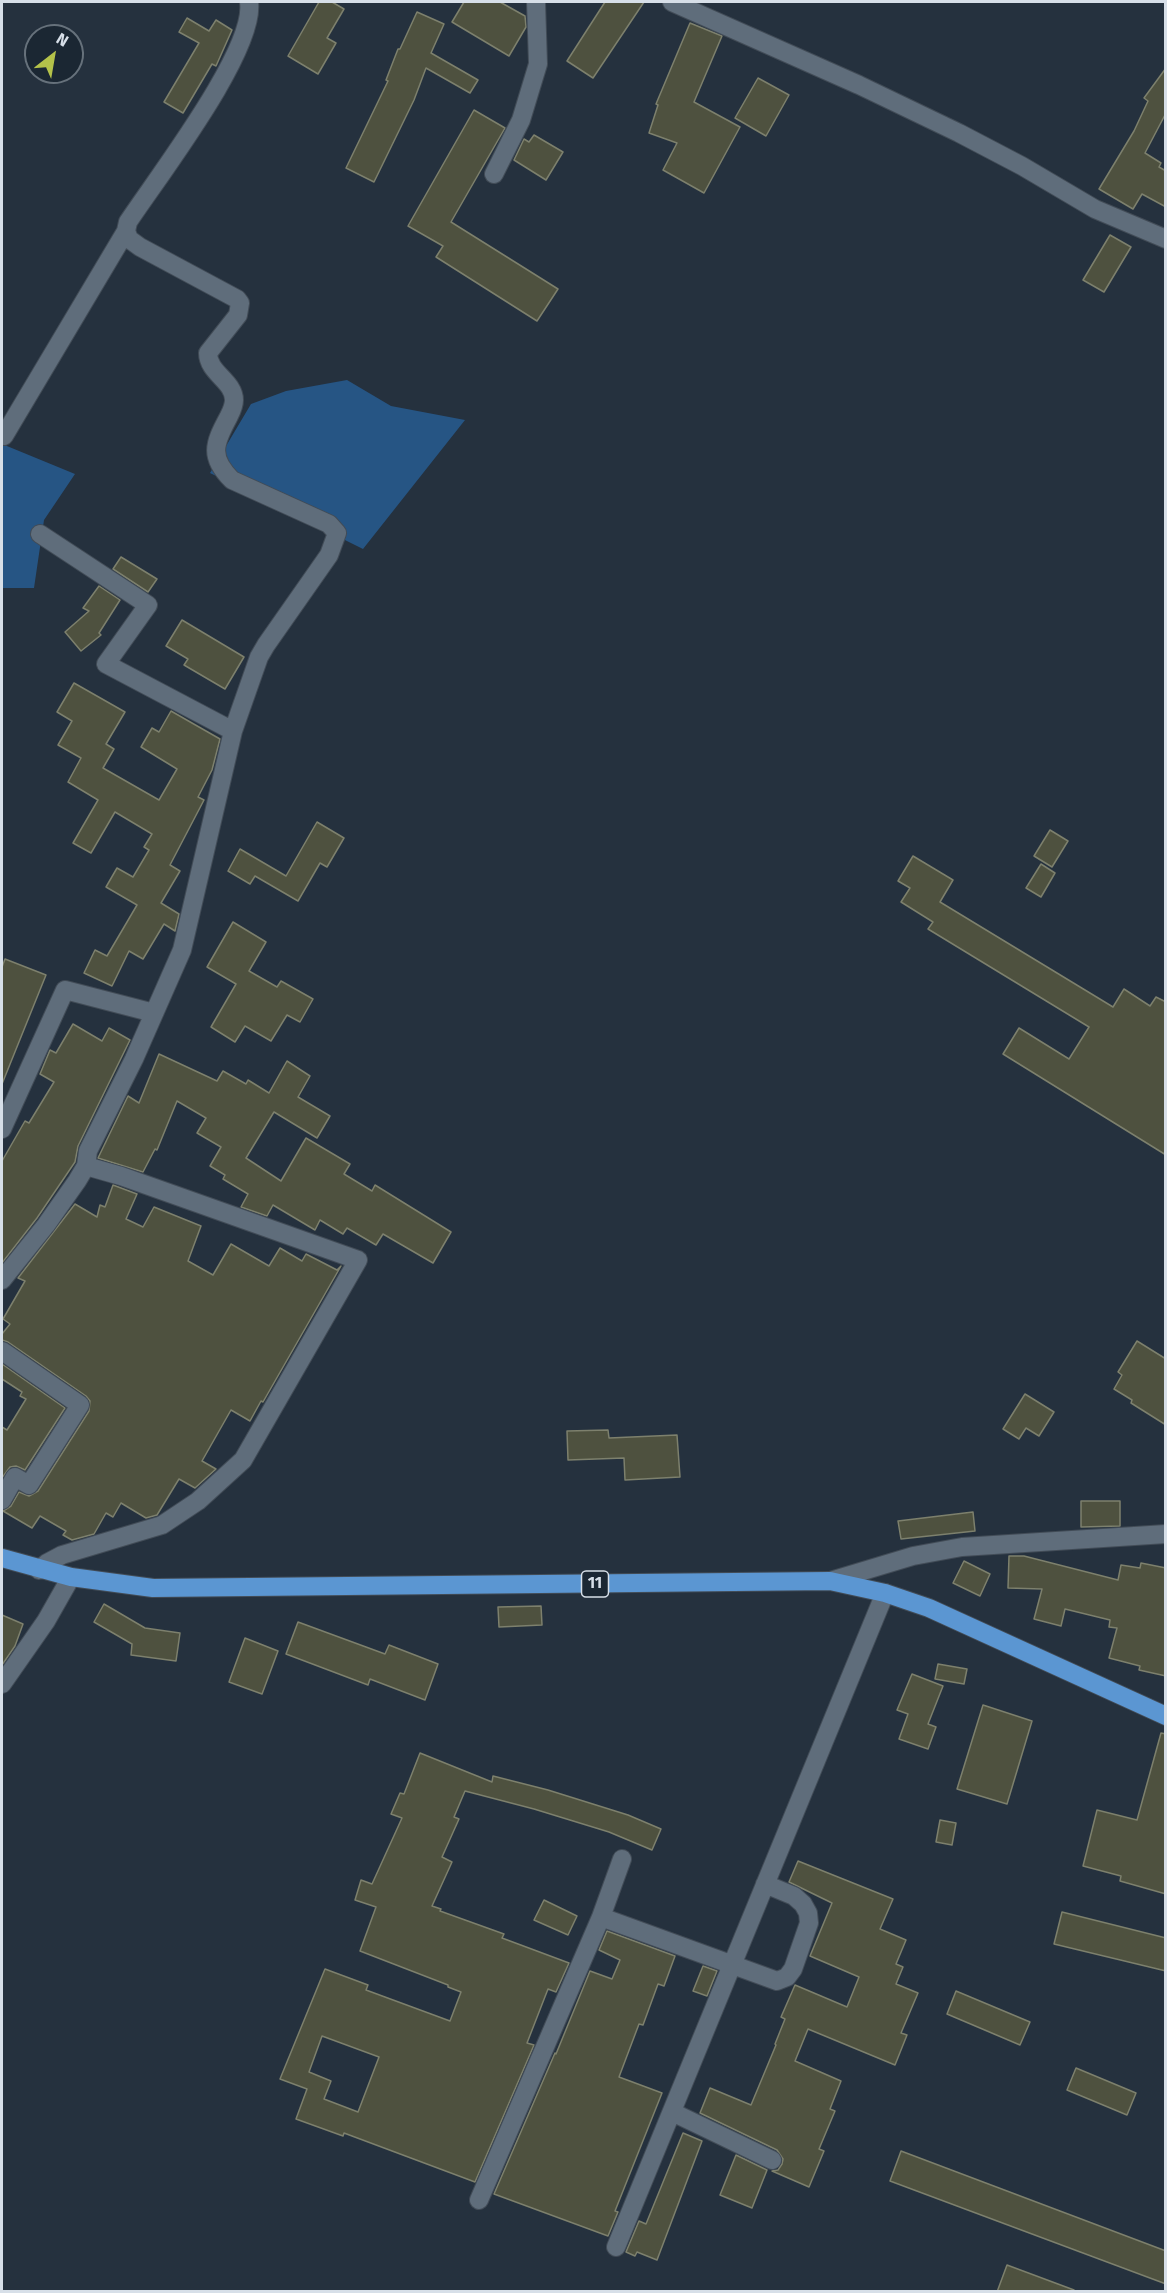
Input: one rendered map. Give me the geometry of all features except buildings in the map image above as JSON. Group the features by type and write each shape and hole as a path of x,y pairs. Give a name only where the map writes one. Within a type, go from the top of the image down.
{"highway":[{"name":"11","path":"2,1558 71,1577 153,1588 830,1581 885,1593 929,1608 1166,1716"}],"street":[{"path":"4,435 126,231 128,222 209,102 236,54 248,27 249,2"},
{"path":"494,174 521,120 538,64 536,2"},
{"path":"672,2 860,85 959,133 1095,209 1164,234"},
{"path":"2,1280 46,1225 86,1166 88,1151 182,950 233,731 251,678 266,645 329,555 337,532 329,524 232,480 223,471 215,453 217,441 234,406 234,397 231,389 214,372 208,360 208,353 238,315 240,303 237,299 140,247 129,239 126,231"},
{"path":"40,534 148,605 106,664 233,731"},
{"path":"2,1129 65,990 154,1013"},
{"path":"39,1570 62,1555 162,1525 198,1501 243,1460 358,1260 121,1176 86,1166"},
{"path":"2,1351 80,1405 29,1485 15,1477 2,1500"},
{"path":"830,1581 913,1556 962,1547 1166,1534"},
{"path":"2,1684 46,1621 71,1577"},
{"path":"616,2247 885,1593"},
{"path":"479,2200 601,1917 622,1859"},
{"path":"601,1917 777,1981 787,1977 793,1969 808,1923 808,1913 803,1904 794,1896 765,1884"},
{"path":"672,2112 772,2160"}],"shaded area":[{"path":"347,380 391,406 465,420 363,549 210,473 251,404 286,391"},
{"path":"2,444 75,474 44,520 34,588 2,588"}]}
